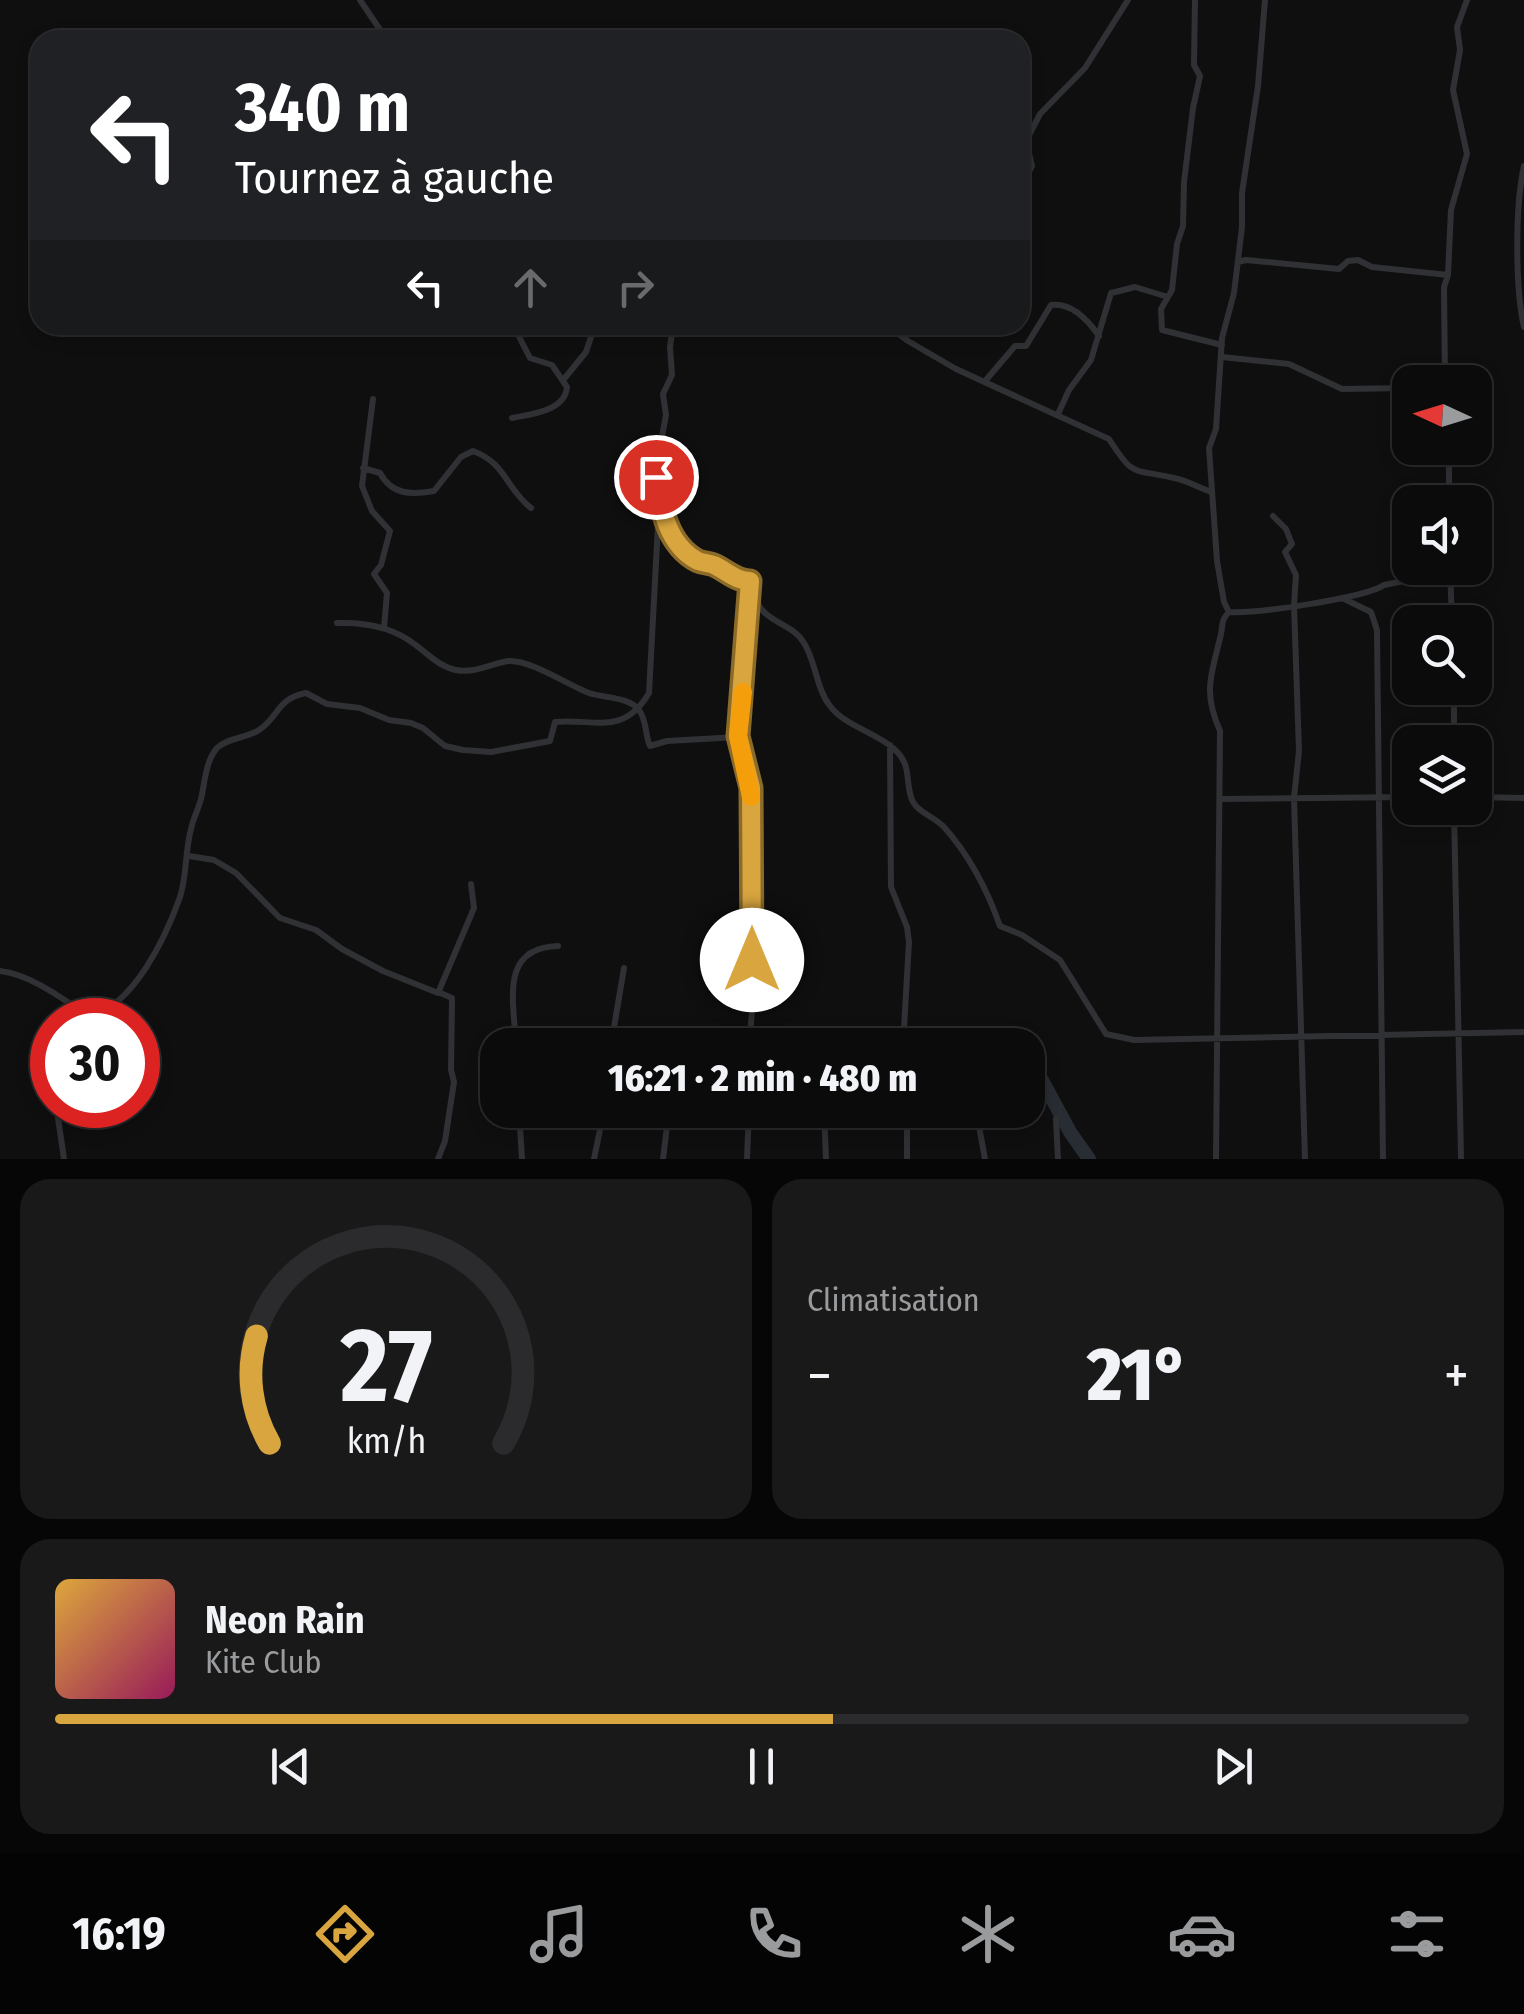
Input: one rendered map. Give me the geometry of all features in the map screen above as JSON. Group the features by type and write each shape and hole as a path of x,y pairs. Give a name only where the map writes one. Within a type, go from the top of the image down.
{"street":[{"path":"360,0 381,30"},
{"path":"1030,133 1040,114 1085,68 1128,0"},
{"path":"1195,0 1194,65 1200,76 1184,182 1183,226 1176,244 1172,290 1160,309 1162,330 1222,346"},
{"path":"1229,612 1217,561 1210,448 1216,428 1222,346 1238,262 1265,0"},
{"path":"1445,365 1444,287 1452,210 1467,154 1453,90 1460,50 1456,27 1467,0"},
{"path":"1524,166 1518,234 1524,327"},
{"path":"1238,262 1339,270 1354,260 1372,267 1448,275"},
{"path":"1058,414 1069,390 1091,360 1111,293 1135,286 1168,297"},
{"path":"985,380 1016,346 1026,346 1051,305 1066,305 1090,323 1099,336"},
{"path":"512,418 530,416 566,398 564,379 552,364 530,358 518,335"},
{"path":"564,379 586,352 592,335"},
{"path":"672,335 672,376 662,394 666,415 656,470 659,500 672,538 678,544 698,561 718,567 738,581 750,581"},
{"path":"901,335 928,354 1109,439 1126,466 1212,492"},
{"path":"1221,357 1290,364 1342,389 1392,388"},
{"path":"374,398 362,486 368,504 390,531 381,566 374,574 387,593 384,628"},
{"path":"362,468 380,473 387,486 396,492 424,493 434,491 461,456 474,451 492,458 516,497 531,508"},
{"path":"124,998 146,968 180,897 190,829 209,762 219,746 262,729 286,699 306,693 327,704 360,708 389,720 411,722 445,746 491,752 550,741 555,722 580,720 604,725 638,709 649,693 658,525 654,513 659,500"},
{"path":"1274,516 1286,529 1292,544 1285,552 1296,575 1299,735 1294,798 1305,1159"},
{"path":"750,581 738,736 751,788 751,1028"},
{"path":"750,581 762,610 791,629 806,646 833,710 890,745 906,766 911,797 921,811 942,824 982,884 1000,926 1060,960 1106,1034 1134,1040 1524,1032"},
{"path":"1229,612 1249,614 1342,598 1392,583"},
{"path":"1342,598 1372,612 1378,630 1383,1159"},
{"path":"1216,1159 1220,731 1211,707 1211,676 1223,618 1229,612"},
{"path":"337,623 384,628 416,644 436,662 456,670 483,669 508,661 522,663 584,691 628,702 638,709 650,746 667,741 738,736"},
{"path":"890,745 891,887 909,942 904,1028"},
{"path":"1220,799 1392,797"},
{"path":"1492,797 1524,798"},
{"path":"1454,825 1460,1159"},
{"path":"189,856 214,860 236,873 280,918 316,930 383,970 452,998 450,1068 454,1080 445,1141 438,1159"},
{"path":"438,992 474,908 471,884"},
{"path":"515,1028 514,984 518,962 524,954 542,946 558,946"},
{"path":"613,1028 624,968"},
{"path":"0,971 13,972 58,998"},
{"path":"1056,1119 1058,1159"},
{"path":"59,1128 64,1159"},
{"path":"520,1128 522,1159"},
{"path":"594,1159 600,1128"},
{"path":"663,1159 666,1128"},
{"path":"747,1159 748,1128"},
{"path":"825,1128 826,1159"},
{"path":"907,1128 907,1159"},
{"path":"980,1128 986,1159"}],"waterway":[{"path":"1045,1086 1089,1159"}],"slow traffic":[{"path":"743,692 738,736 751,797"}],"route":[{"path":"656,477 660,507 672,538 698,561 718,567 738,581 750,581 738,736 751,788 752,960"}]}
